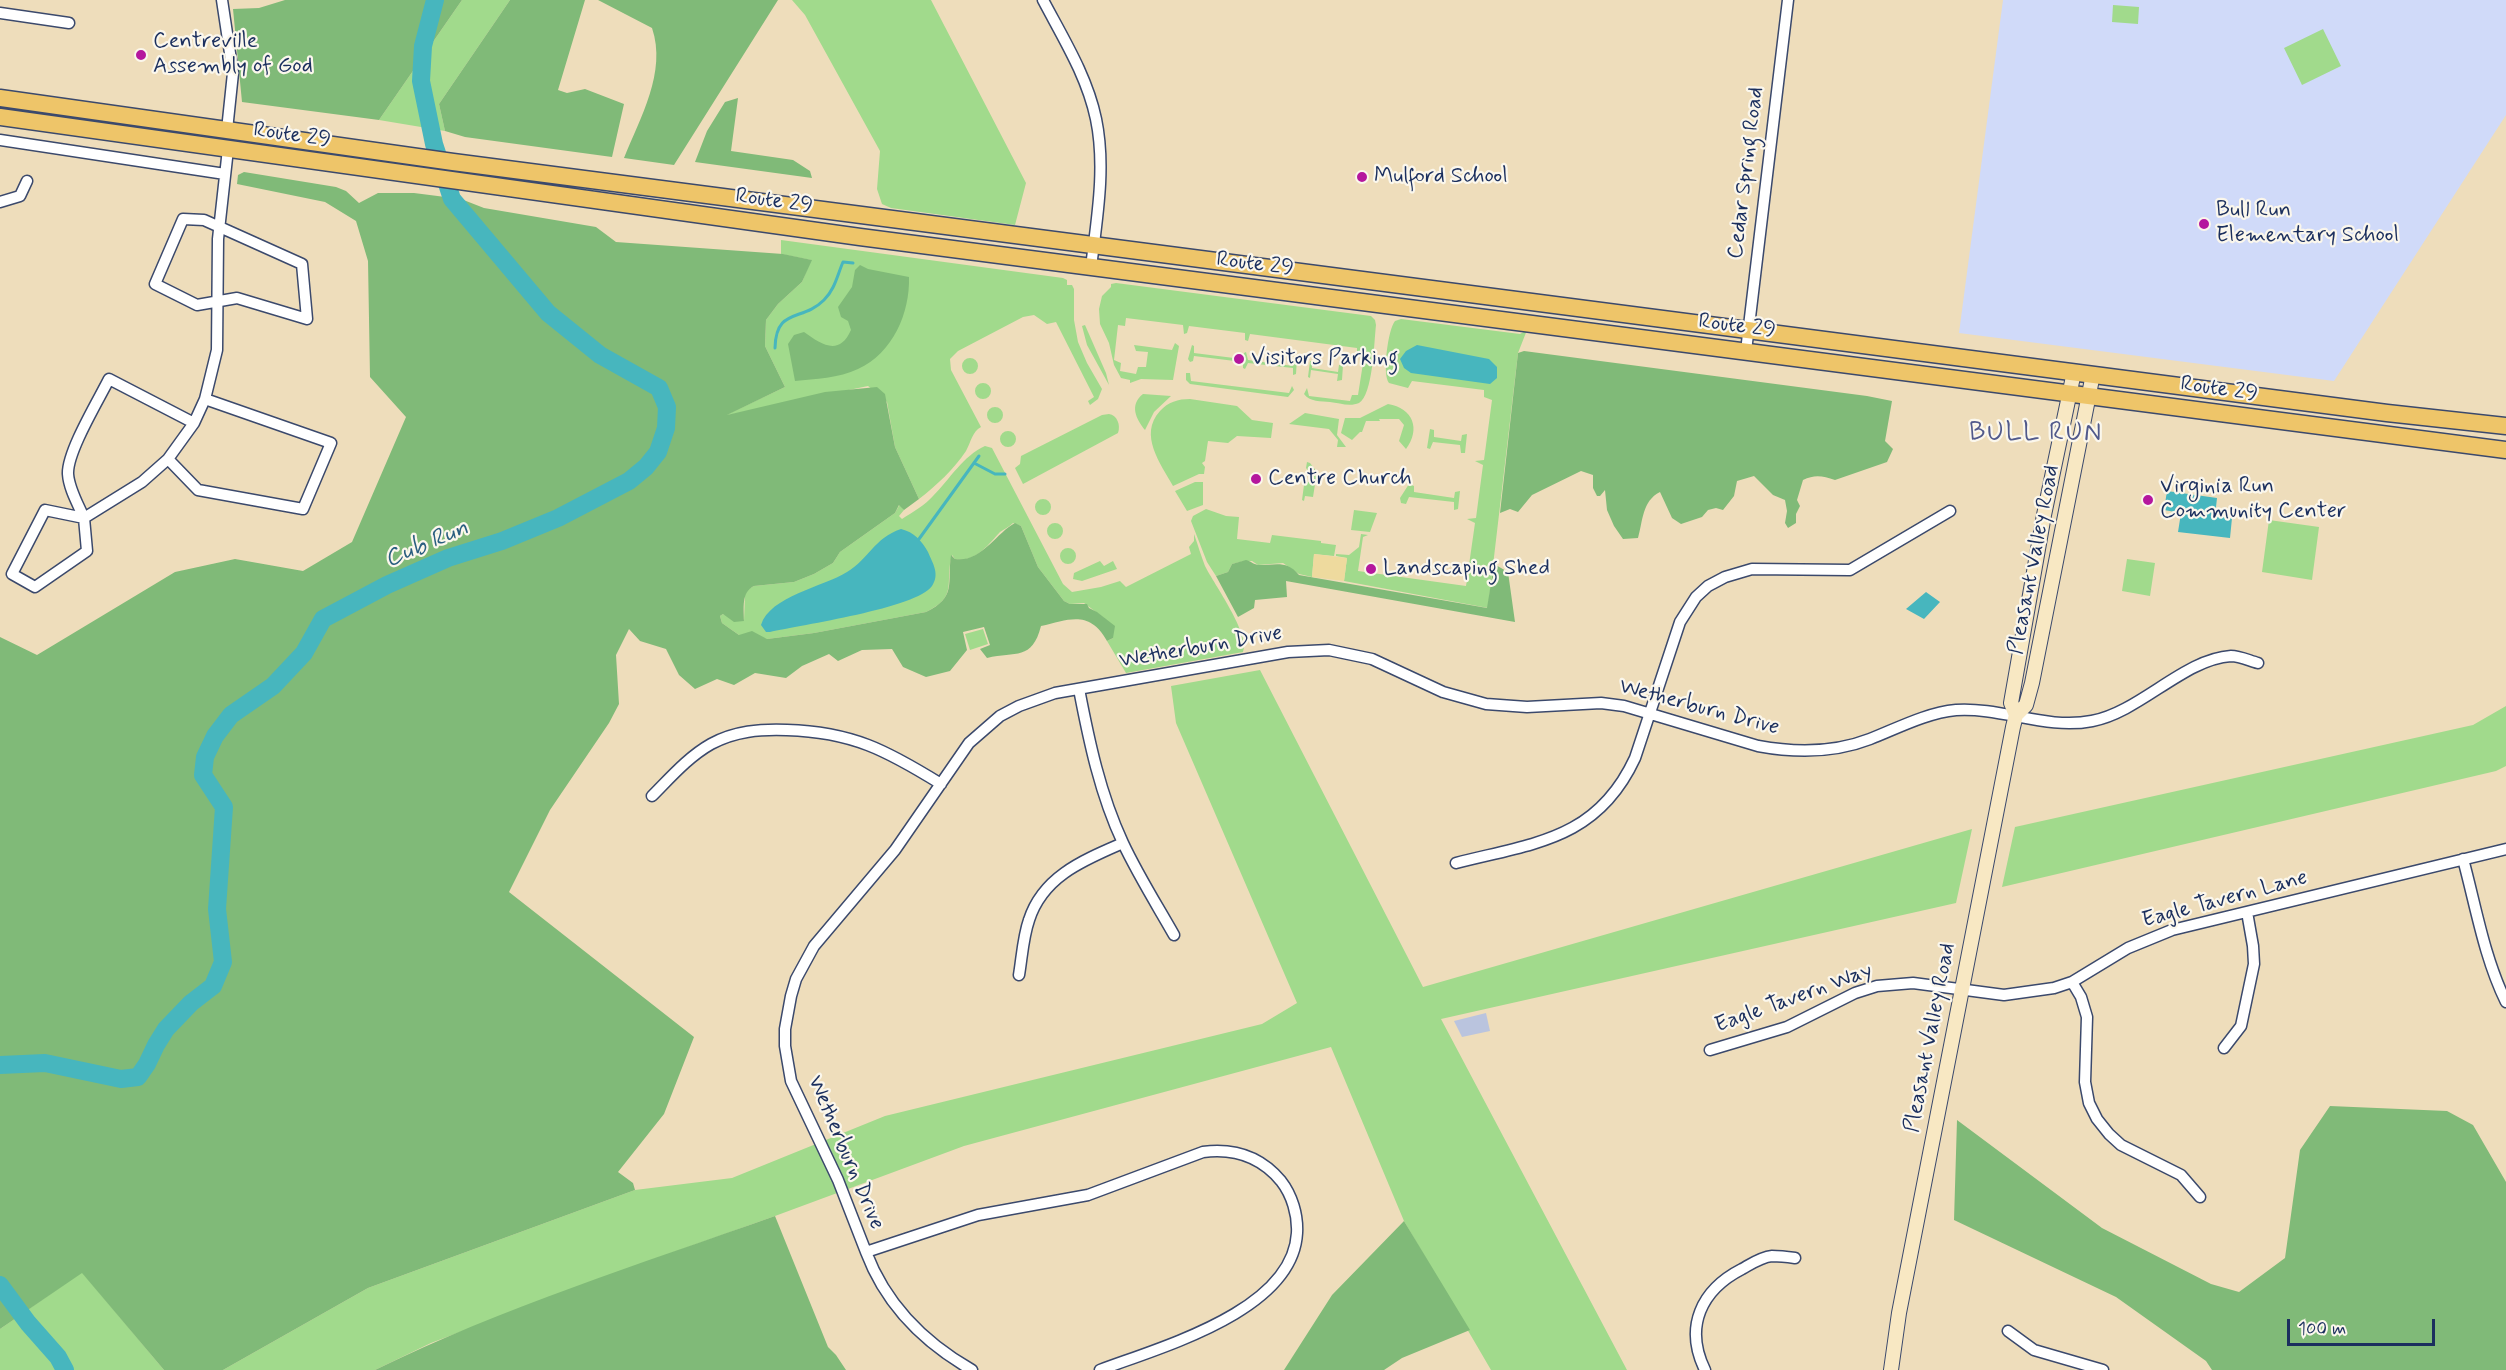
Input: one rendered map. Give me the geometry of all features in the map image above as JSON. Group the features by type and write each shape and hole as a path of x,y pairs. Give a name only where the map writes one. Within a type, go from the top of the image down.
{"main road":[{"name":"Route 29","path":"0,98 453,162 2387,413 2506,426"},
{"name":"Route 29","path":"0,117 459,182 1091,267 2506,450"},
{"name":"Pleasant Valley Road","path":"1891,1370 1899,1313 2016,715 2011,703 2044,515 2074,372"},
{"name":"Pleasant Valley Road","path":"2016,715 2026,705 2032,683 2093,374"}],"street":[{"path":"223,0 233,73 227,130"},
{"path":"1043,0 1079,69 1095,117 1101,165 1091,267"},
{"name":"Cedar Spring Road","path":"1746,351 1788,0"},
{"path":"0,13 69,23"},
{"path":"0,140 225,174"},
{"path":"194,423 109,379 70,458 68,473 71,487 84,518 87,551 35,587 12,574 45,510 84,518 142,482 168,459 194,423 205,399 217,350 220,227 228,149"},
{"path":"0,202 20,196 27,181"},
{"path":"183,219 204,220 302,264 307,319 237,298 218,302 197,304 155,284 183,219"},
{"path":"168,459 198,490 303,509 331,443 205,399"},
{"path":"1456,863 1552,839 1573,830 1611,799 1627,776 1680,622 1696,597 1708,586 1725,577 1752,569 1850,570 1950,511"},
{"name":"Wetherburn Drive","path":"972,1370 931,1342 901,1314 881,1285 838,1180 791,1081 785,1046 787,1013 796,979 814,946 895,850 969,743 1000,716 1037,698 1079,689 1288,652 1329,650 1372,659 1443,692 1486,704 1527,707 1601,703 1624,706 1758,746 1815,751 1852,745 1926,717 1953,711 1987,710 2065,723 2091,721 2121,711 2209,662 2231,656 2258,663"},
{"path":"1079,689 1093,758 1123,843 1174,935"},
{"path":"652,796 692,758 710,745 737,734 765,729 813,730 854,739 888,752 941,784"},
{"path":"1019,975 1028,922 1044,891 1069,869 1123,843"},
{"name":"Eagle Tavern Lane","path":"1962,990 2018,995 2054,988 2072,982 2152,937 2506,849"},
{"path":"2463,859 2481,931 2498,986 2506,1002"},
{"path":"2224,1048 2241,1026 2254,964 2247,912"},
{"path":"2072,982 2082,997 2087,1017 2085,1082 2089,1103 2097,1119 2121,1145 2181,1175 2200,1197"},
{"name":"Eagle Tavern Way","path":"1710,1050 1787,1027 1855,993 1877,986 1913,983 1962,990"},
{"name":"Wetherburn Drive","path":"866,1252 978,1215 1088,1195 1203,1152 1222,1151 1242,1154 1272,1171 1282,1183 1293,1204 1297,1228 1291,1260 1275,1285 1202,1331 1100,1370"},
{"path":"1705,1370 1696,1345 1696,1326 1700,1312 1712,1290 1732,1274 1758,1261 1773,1256 1795,1258"},
{"path":"2008,1331 2034,1350 2103,1370"}],"shaded area":[{"name":"Bull Run Elementary School","path":"2003,0 2506,0 2506,115 2334,381 1959,333"},
{"path":"1486,1013 1490,1031 1462,1037 1454,1021"}],"green space":[{"path":"285,0 462,0 379,120 242,102 233,9 259,8"},
{"path":"462,0 510,0 439,104 445,131 379,120"},
{"path":"510,0 585,0 558,90 567,93 585,89 624,104 612,157 465,137 445,131 439,104"},
{"path":"598,0 778,0 674,165 624,158 650,94 654,78 656,45 652,28"},
{"path":"792,0 931,0 1026,183 1015,225 891,208 882,204 877,189 880,151 805,15"},
{"path":"2113,5 2139,7 2138,24 2112,22"},
{"path":"2323,29 2341,66 2302,85 2284,48"},
{"path":"738,98 731,151 793,160 810,171 812,178 695,162 707,131 725,102"},
{"path":"244,172 336,187 346,191 359,203 378,193 414,193 461,199 484,208 596,227 616,242 783,254 812,260 802,282 778,304 766,320 765,346 785,387 727,415 825,392 877,387 885,394 895,447 919,499 904,510 899,505 895,513 840,552 833,563 814,574 794,582 754,586 745,597 744,621 734,622 723,614 720,616 722,623 739,635 752,631 767,639 814,633 926,612 942,601 946,595 950,581 951,555 955,559 973,556 1015,523 1021,526 1038,567 1064,601 1070,604 1087,604 1089,608 1115,626 1113,638 1107,641 1094,625 1086,621 1070,619 1051,623 1041,626 1033,645 1028,650 987,658 980,649 990,645 984,627 963,632 967,650 950,671 926,677 903,667 892,649 862,650 838,661 829,654 802,666 786,678 755,673 734,685 717,679 695,689 679,675 666,649 640,641 629,629 616,655 619,704 609,723 550,810 509,892 694,1037 664,1114 618,1172 633,1183 635,1190 368,1288 223,1370 164,1370 82,1273 0,1329 0,637 37,655 175,572 235,559 303,571 352,542 406,417 370,377 368,261 356,221 325,202 237,184 238,175"},
{"path":"781,240 1067,280 1067,285 1072,285 1074,289 1074,320 1078,342 1102,389 1098,399 1090,405 1088,401 1094,397 1056,322 1047,324 1034,315 1023,317 958,351 950,359 951,370 981,427 974,434 966,451 956,464 919,499 895,447 887,402 868,386 724,416 785,387 765,346 766,320 778,304 802,282 811,260 781,254"},
{"path":"860,265 868,269 909,277 909,291 903,318 897,330 881,353 858,369 835,376 795,381 788,344 794,335 804,332 829,346 835,346 846,338 851,330 848,321 841,317 838,307 852,287 855,270"},
{"path":"1111,284 1371,316 1376,325 1370,379 1364,398 1359,403 1348,405 1312,400 1304,394 1307,388 1309,396 1350,401 1352,395 1358,395 1364,357 1357,355 1357,348 1250,334 1248,341 1245,340 1245,333 1189,326 1187,333 1184,334 1183,325 1126,318 1125,326 1118,325 1114,360 1121,363 1120,371 1136,374 1138,367 1146,367 1148,352 1136,351 1134,345 1172,350 1175,343 1179,346 1173,380 1141,379 1130,383 1130,380 1121,378 1114,365 1109,343 1100,324 1099,309 1102,296"},
{"path":"1401,319 1520,334 1527,330 1518,353 1488,608 1344,581 1347,558 1336,556 1336,554 1349,555 1359,547 1361,534 1368,535 1363,537 1358,571 1466,586 1475,523 1467,519 1476,518 1483,465 1475,461 1484,460 1492,400 1484,397 1484,390 1412,381 1408,388 1389,383 1386,371 1388,342 1392,326 1395,321"},
{"path":"1085,325 1109,385 1087,345 1082,326"},
{"path":"1192,345 1194,353 1242,359 1246,352 1248,360 1293,366 1297,359 1296,374 1293,375 1293,368 1248,363 1245,369 1243,362 1194,356 1193,361 1190,362 1188,359"},
{"path":"1524,351 1892,401 1885,441 1893,449 1887,462 1835,480 1819,476 1803,480 1797,500 1800,506 1796,514 1796,523 1788,528 1785,523 1787,511 1785,500 1773,495 1754,476 1737,481 1734,496 1723,510 1716,508 1708,510 1702,517 1681,524 1672,518 1660,492 1646,506 1638,538 1623,539 1607,510 1605,490 1597,496 1593,488 1593,475 1581,471 1532,495 1518,512 1510,509 1500,513 1518,353"},
{"path":"970,358 976,360 978,366 976,372 970,374 964,372 962,366 964,360"},
{"path":"1310,361 1312,361 1312,368 1338,372 1339,365 1343,365 1342,380 1337,381 1338,374 1311,370 1310,378 1308,377"},
{"path":"1186,373 1190,373 1191,381 1289,393 1292,386 1294,390 1288,397 1190,384 1186,380"},
{"path":"983,383 989,385 991,391 989,397 983,399 977,397 975,391 977,385"},
{"path":"1143,394 1171,396 1154,412 1145,430 1135,412 1136,403"},
{"path":"1190,399 1237,406 1252,420 1273,423 1271,438 1237,436 1228,443 1208,441 1205,461 1202,463 1205,467 1204,474 1199,474 1173,486 1154,449 1151,430 1154,420 1166,405"},
{"path":"1388,404 1403,410 1412,420 1413,434 1406,449 1399,441 1404,425 1399,419 1366,421 1362,432 1352,440 1341,433 1345,418 1360,418"},
{"path":"995,407 1001,409 1003,415 1001,421 995,423 989,421 987,415 989,409"},
{"path":"1305,413 1339,419 1337,435 1346,447 1337,447 1338,440 1329,429 1289,424"},
{"path":"1109,414 1118,421 1118,433 1023,484 1015,468 1020,464 1021,456 1102,415"},
{"path":"1430,429 1434,430 1434,437 1461,441 1462,435 1467,434 1465,453 1461,453 1460,445 1433,442 1430,449 1427,448"},
{"path":"1008,431 1014,433 1016,439 1014,445 1008,447 1002,445 1000,439 1002,433"},
{"path":"985,446 992,448 1063,584 1072,592 1120,581 1126,587 1191,554 1189,547 1194,541 1194,534 1205,566 1242,634 1243,652 1126,673 1107,641 1113,638 1104,618 1084,603 1070,604 1064,601 1038,567 1021,526 1013,523 975,556 962,560 955,559 952,555 947,594 936,606 926,612 814,633 767,639 739,635 722,623 720,616 723,614 744,621 745,594 748,589 754,586 794,582 814,574 833,563 840,552 895,513 900,504 904,510 899,516 902,519 915,511 930,499 963,462"},
{"path":"1307,462 1317,472 1313,497 1305,496 1304,501 1302,500 1304,485 1310,481 1311,474 1306,468"},
{"path":"1195,482 1203,482 1203,505 1187,511 1175,491"},
{"path":"1409,484 1414,486 1414,492 1454,498 1455,492 1460,491 1458,509 1454,510 1454,502 1409,497 1406,504 1401,503 1400,498"},
{"path":"1043,499 1049,501 1051,507 1049,513 1043,515 1037,513 1035,507 1037,501"},
{"path":"1206,509 1226,516 1239,517 1237,539 1270,543 1272,535 1321,541 1321,543 1336,545 1334,556 1314,554 1312,577 1299,574 1283,563 1258,565 1252,561 1232,564 1228,572 1216,576 1207,562 1191,521 1193,516"},
{"path":"1354,510 1377,513 1370,532 1351,530"},
{"path":"2269,520 2319,527 2312,580 2262,572"},
{"path":"1055,523 1061,525 1063,531 1061,537 1055,539 1049,537 1047,531 1049,525"},
{"path":"1068,548 1074,550 1076,556 1074,562 1068,564 1062,562 1060,556 1062,550"},
{"path":"2127,559 2155,563 2150,596 2122,591"},
{"path":"1246,560 1257,565 1286,565 1299,575 1487,608 1494,564 1508,572 1515,622 1286,581 1287,597 1255,600 1254,608 1238,617 1216,576 1228,572 1232,564"},
{"path":"1100,561 1104,566 1113,561 1117,569 1082,581 1073,579 1074,573"},
{"path":"983,629 988,644 970,650 965,634"},
{"path":"1260,670 1423,987 1972,829 1956,903 1441,1019 1627,1370 1491,1370 1404,1221 1331,1047 964,1146 607,1276 431,1343 375,1370 223,1370 368,1288 635,1190 732,1178 885,1116 1262,1024 1297,1003 1176,723 1171,686"},
{"path":"2506,706 2506,766 2496,771 2002,887 2015,827 2473,725"},
{"path":"2330,1106 2447,1111 2473,1125 2506,1182 2506,1370 2212,1370 2206,1361 2116,1297 1954,1220 1957,1120 2102,1228 2211,1284 2239,1292 2285,1258 2300,1150"},
{"path":"775,1216 828,1347 846,1370 375,1370 523,1306"},
{"path":"1404,1221 1470,1330 1402,1358 1384,1370 1284,1370 1332,1295"},
{"path":"82,1272 164,1370 0,1370 0,1329"}],"sand":[{"path":"1314,554 1347,558 1344,581 1312,577"}],"water":[{"path":"1417,345 1489,359 1497,367 1497,378 1490,384 1411,373 1404,368 1400,359 1406,351"},
{"path":"2167,491 2217,498 2215,516 2232,518 2230,538 2178,532 2181,513 2164,510"},
{"path":"901,529 910,532 920,541 934,565 936,573 934,582 922,594 857,615 766,632 761,625 766,615 775,607 798,593 847,572 884,538"},
{"path":"1926,592 1940,602 1924,619 1906,609"}],"waterway":[{"name":"Cub Run","path":"0,1065 45,1063 121,1079 138,1077 166,1029 191,1003 213,986 223,962 217,909 224,807 203,775 205,757 215,736 231,715 273,686 304,653 323,619 387,585 448,558 502,541 558,518 629,481 646,467 658,452 666,428 667,407 659,388 600,355 548,313 452,199 434,144 421,81 423,46 435,0"},
{"path":"775,348 776,335 780,326 792,317 816,307 828,296 843,262 853,263"},
{"path":"919,539 979,456"},
{"path":"974,463 995,474 1005,474"},
{"name":"Cub Run","path":"0,1285 28,1323 58,1357 65,1370"}],"place":[{"name":"Centreville Assembly of God","path":"141,55"},
{"name":"Mulford School","path":"1362,177"},
{"name":"Bull Run Elementary School","path":"2204,224"},
{"name":"Visitors Parking","path":"1239,359"},
{"name":"Centre Church","path":"1256,479"},
{"name":"Virginia Run Community Center","path":"2148,500"},
{"name":"Landscaping Shed","path":"1371,569"}],"district":[{"name":"BULL RUN","path":"2036,435"}]}
